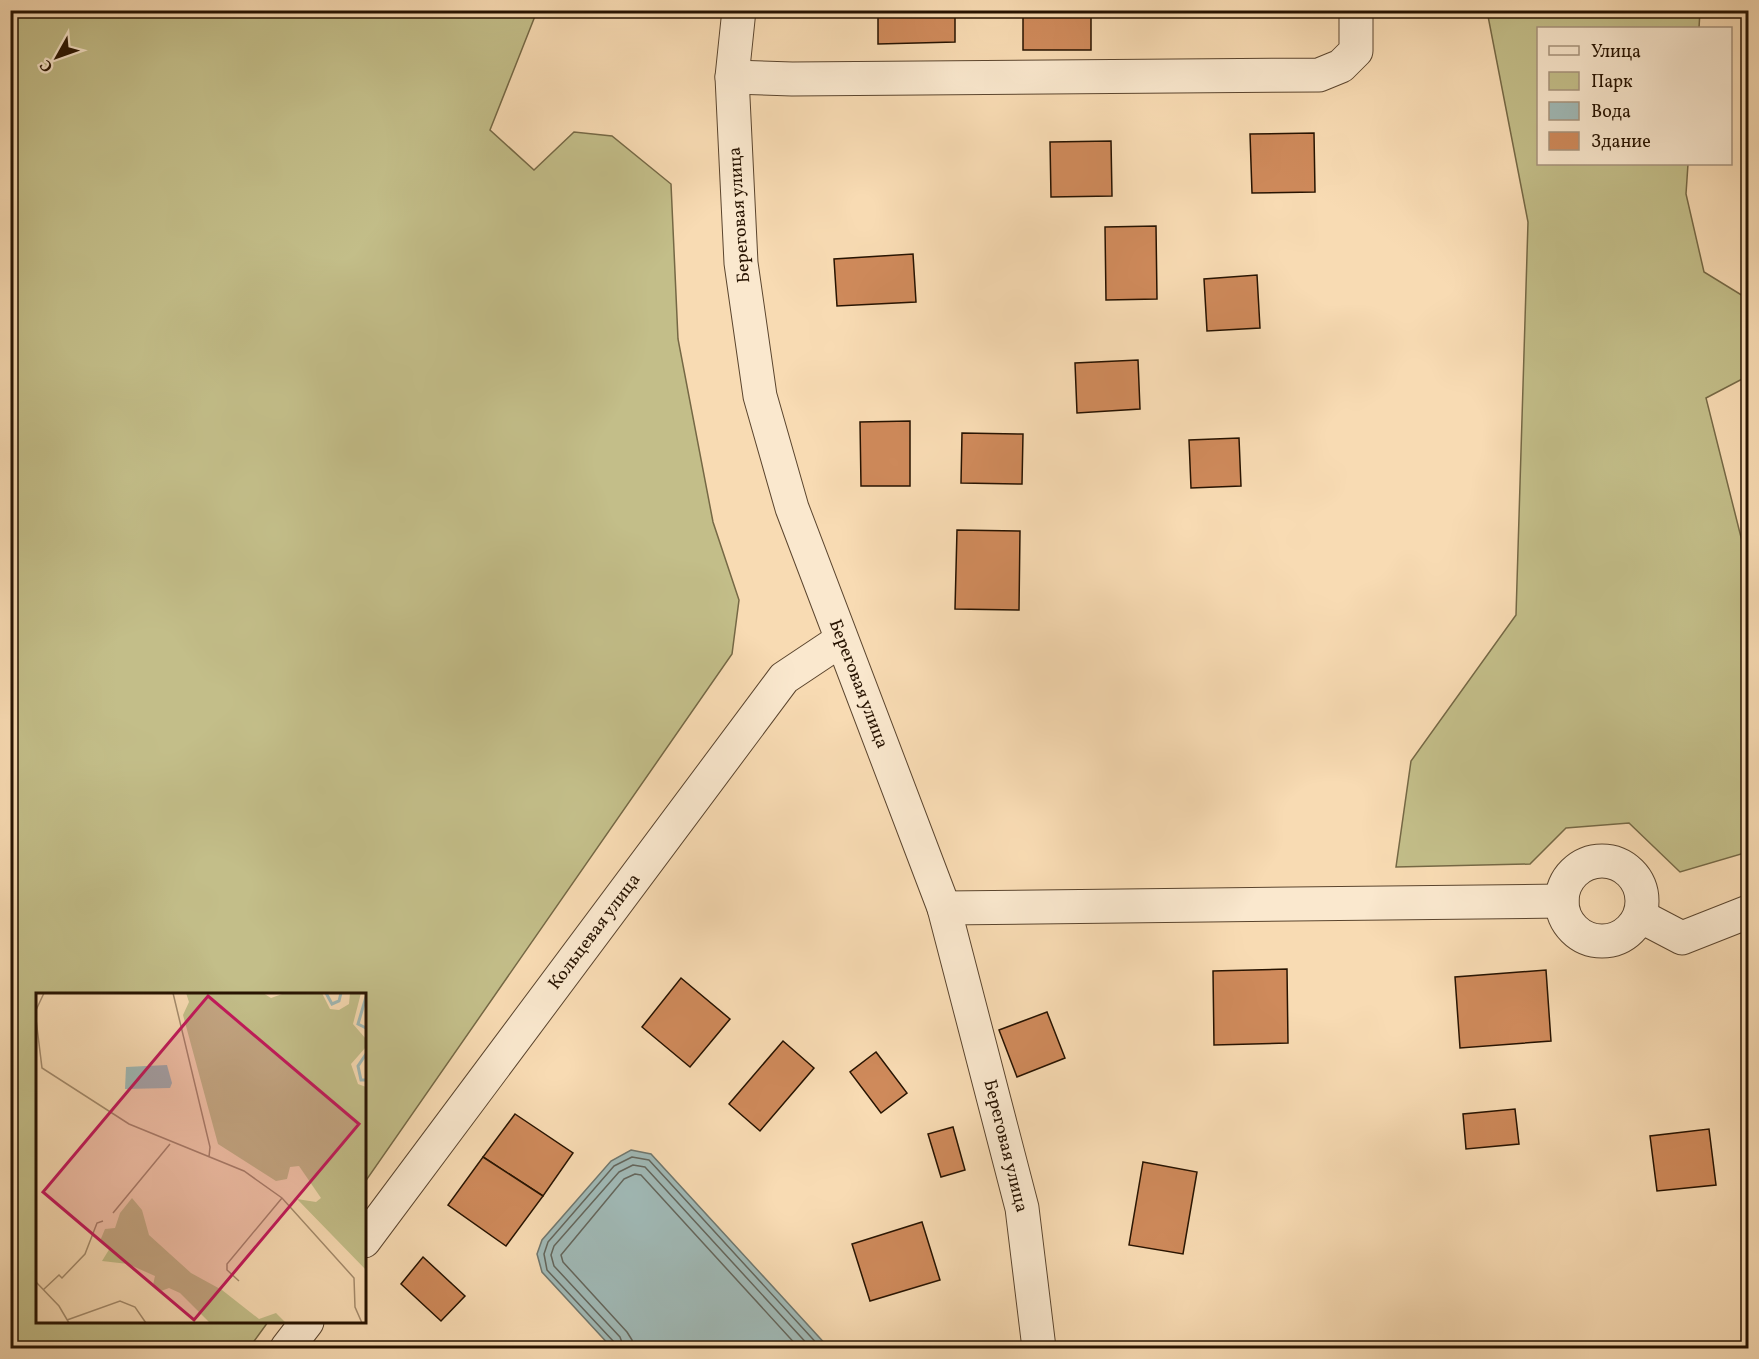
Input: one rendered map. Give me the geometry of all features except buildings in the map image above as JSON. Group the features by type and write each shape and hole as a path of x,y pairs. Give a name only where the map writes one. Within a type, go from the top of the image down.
{"street":[{"name":"Береговая улица","path":"740,10 732,77 741,263 760,396 792,508 944,908 1022,1208 1039,1348"},
{"path":"732,77 792,79 1319,75 1341,66 1356,51 1356,10"},
{"name":"Кольцевая улица","path":"366,1238 784,678 841,640"},
{"path":"1602,860 1618,863 1631,872 1640,885 1643,901 1640,916 1631,930 1618,939 1602,942 1587,939 1574,930 1565,916 1562,901 1565,885 1573,872 1587,863 1602,860"},
{"path":"944,908 1562,901"},
{"path":"1640,916 1682,938 1749,912"},
{"path":"287,1348 306,1323"}],"green space":[{"path":"10,11 537,11 490,130 534,170 574,132 612,136 671,184 678,339 713,522 739,600 732,654 366,1181 366,993 36,993 36,1323 267,1323 249,1348 11,1348"},
{"path":"1487,11 1700,11 1699,27 1537,27 1537,165 1688,165 1686,194 1704,272 1748,299 1748,376 1706,398 1748,565 1748,852 1680,872 1629,823 1566,828 1530,864 1396,867 1411,761 1516,615 1528,222"}],"water":[{"path":"631,1150 651,1154 829,1348 612,1348 542,1272 537,1254 542,1240 611,1161"}]}
